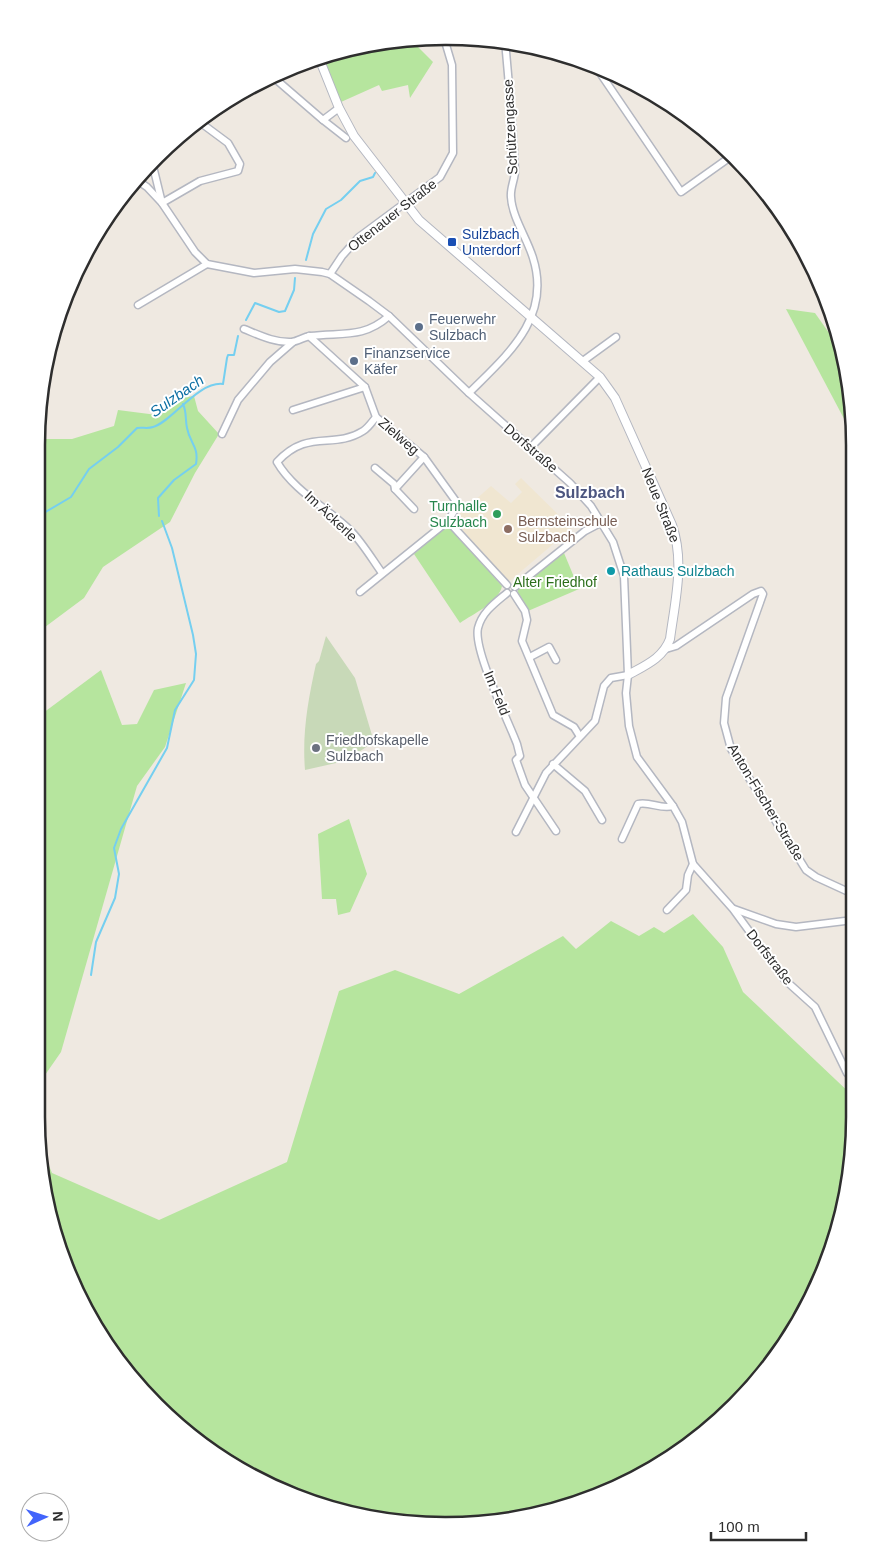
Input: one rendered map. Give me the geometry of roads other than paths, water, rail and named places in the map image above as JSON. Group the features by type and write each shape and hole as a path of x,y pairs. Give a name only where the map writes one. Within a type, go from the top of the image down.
{"street":[{"name":"Ottenauer Straße","path":"330,274 350,246 440,177 453,153 452,65 446,45"},
{"name":"Schützengasse","path":"469,393 514,347 536,308 538,280 533,258 511,199 515,174 506,49"},
{"name":"Neue Straße","path":"322,65 339,108 354,136 405,203 434,234 583,361 600,377 614,398 676,537 679,563 678,582 670,638 666,649"},
{"path":"603,77 681,192 726,160"},
{"path":"278,81 346,138"},
{"path":"324,120 339,108"},
{"path":"162,203 200,181 238,171 240,164 228,143 205,126"},
{"path":"155,170 162,203"},
{"path":"138,305 206,264 195,252 162,203 142,184"},
{"name":"Dorfstraße","path":"206,264 254,273 304,269 330,274 390,316 469,393 570,483 602,522 618,555 624,576 628,675 626,693 629,726 637,756 673,806 682,822 693,864 733,909 785,980 815,1007 846,1073"},
{"path":"222,434 238,400 270,362 293,342 308,336 355,334 376,328 390,316"},
{"path":"244,329 270,339 293,342"},
{"name":"Zielweg","path":"308,336 365,387 373,403 376,417 424,458 455,500 456,508 448,521"},
{"path":"583,361 616,338"},
{"path":"531,447 600,377"},
{"path":"293,410 365,387"},
{"name":"Im Äckerle","path":"376,417 363,431 345,438 306,442 288,450 277,462 282,470 299,486 351,531 382,573"},
{"name":"Zielweg","path":"395,489 424,458"},
{"path":"375,468 394,484 395,489 414,509"},
{"path":"360,592 448,521 507,585 512,584 512,591 525,611 527,620 522,641 553,715 574,727 580,735"},
{"name":"Im Feld","path":"556,831 524,785 516,760 520,756 517,744 479,650 478,628 489,608 585,531 602,522"},
{"name":"Anton-Fischer-Straße","path":"666,649 676,646 753,594 761,591 763,594 726,698 724,723 731,749 806,870 816,877 846,891"},
{"path":"530,657 549,647 556,660"},
{"path":"516,832 546,773 595,721 604,686 611,678 628,675 658,658 666,649"},
{"path":"553,764 584,792 602,820"},
{"path":"622,839 638,804 645,802 667,808 673,806"},
{"path":"667,910 686,890 688,875 693,864"},
{"path":"733,909 776,924 796,927 846,921"}],"waterway":[{"path":"306,260 313,234 326,209 341,200 360,181 373,177 375,173"},
{"path":"246,320 255,303 279,312 285,311 294,290 295,278"},
{"name":"Sulzbach","path":"45,512 71,497 89,469 118,447 137,428 151,428 160,424 204,389 223,384 227,358 228,355 234,355 238,336"},
{"path":"159,516 158,498 174,480 196,464 196,453 188,433 183,404"},
{"path":"91,975 96,942 115,898 119,874 114,848 121,829 167,748 175,710 194,680 196,654 193,635 172,548 162,521"}],"place":[{"name":"Sulzbach Unterdorf","path":"452,242"},
{"name":"Feuerwehr Sulzbach","path":"419,327"},
{"name":"Finanzservice Käfer","path":"354,361"},
{"name":"Turnhalle Sulzbach","path":"497,514"},
{"name":"Bernsteinschule Sulzbach","path":"508,529"},
{"name":"Rathaus Sulzbach","path":"611,571"},
{"name":"Friedhofskapelle Sulzbach","path":"316,748"}],"district":[{"name":"Sulzbach","path":"590,492"}],"park label":[{"name":"Alter Friedhof","path":"555,582"}]}
